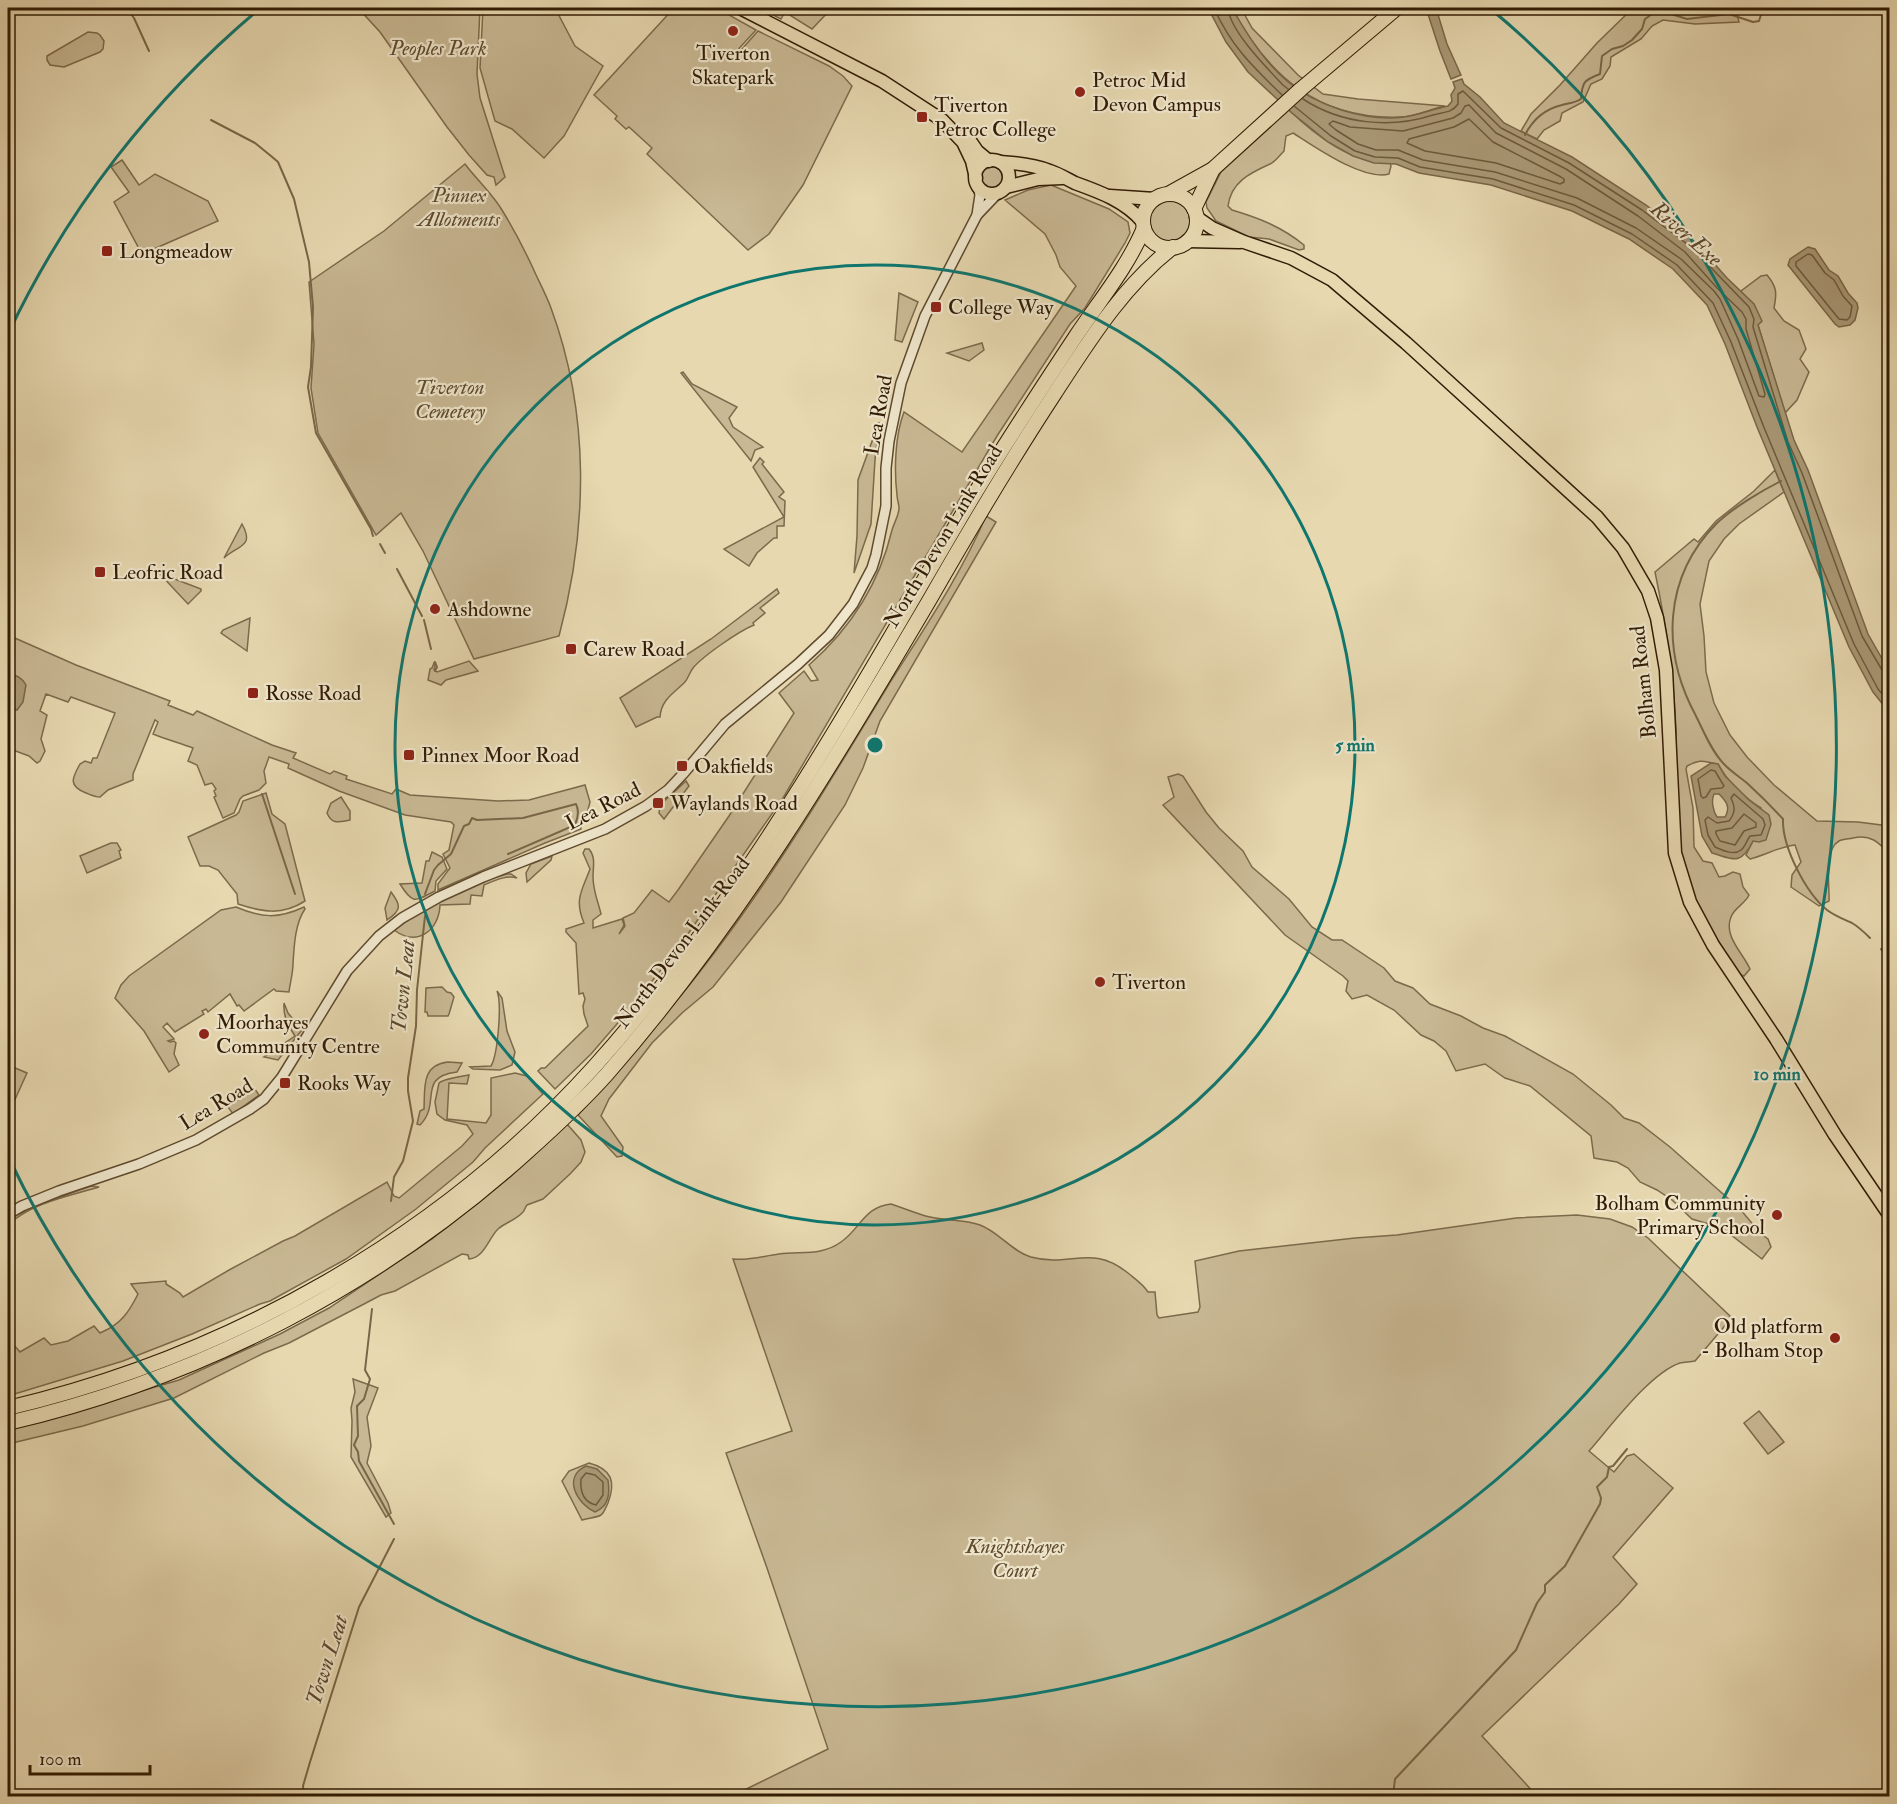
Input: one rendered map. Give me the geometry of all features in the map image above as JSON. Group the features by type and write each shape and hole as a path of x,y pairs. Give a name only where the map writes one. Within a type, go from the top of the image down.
{"highway":[{"path":"1213,169 1195,213 1195,230 1187,241 1173,247 1166,247 1152,241 1143,225 1146,209 1161,197 1213,169 1397,8"},
{"path":"1161,197 1183,198 1195,213"},
{"name":"North Devon Link Road","path":"8,1408 96,1384 152,1365 231,1331 314,1289 404,1233 455,1195 506,1152 595,1066 676,968 765,841 873,669 1001,451 1080,330 1126,266 1143,225"},
{"name":"North Devon Link Road","path":"8,1423 147,1382 219,1353 313,1306 411,1245 464,1206 516,1162 578,1104 606,1075 686,978 738,906 812,795 981,512 1072,368 1130,286 1152,263 1173,247"}],"main road":[{"path":"740,8 872,76 942,120 963,142 972,161 977,182 985,192 1002,190 1038,179 1063,178"},
{"path":"942,120 961,129 977,151 1006,168 1009,178 1002,190"},
{"path":"977,182 981,165 994,162 1021,164 1051,171 1109,196 1129,209 1143,225"},
{"path":"1109,196 1161,197"},
{"name":"Bolham Road","path":"1195,213 1212,228 1305,265 1332,280 1350,294 1574,495 1623,548 1648,591 1658,618 1666,670 1675,853 1690,902 1713,945 1890,1216"},
{"name":"Bolham Road","path":"1187,241 1244,242"}],"street":[{"name":"Lea Road","path":"977,182 980,195 977,215"},
{"name":"Lea Road","path":"8,1214 59,1191 139,1164 196,1140 250,1109 264,1099 282,1077 347,971 379,936 402,918 439,897 483,877 605,829 646,806 668,790 725,724 798,664 829,635 853,604 872,567 884,524 889,441 905,366 925,316 977,215 1002,190"}],"green space":[{"name":"Peoples Park","path":"358,8 480,8 477,74 480,98 505,177 496,185 494,177 487,175 469,155 380,32"},
{"path":"483,8 555,8 575,46 603,66 564,136 544,158 512,129 495,121 480,68"},
{"path":"674,8 722,8 729,15 756,30 733,55 735,57 758,31 829,66 852,86 803,185 769,234 748,250 647,154 652,148 629,127 626,129 615,119 617,116 594,95"},
{"path":"759,8 832,8 812,29 785,12 781,19"},
{"path":"1232,8 1241,8 1252,28 1298,75 1323,94 1445,106 1400,117 1371,116 1345,111 1321,102 1299,89 1262,54"},
{"path":"1633,8 1671,8 1684,12 1733,11 1737,14 1739,22 1695,24 1663,20 1652,26 1641,39 1611,57 1610,66 1602,79 1591,84 1583,102 1562,113 1560,121 1544,130 1537,139 1521,131 1531,114"},
{"path":"88,32 97,33 104,41 100,52 64,67 50,65 47,56"},
{"path":"1289,110 1335,146 1362,158 1390,163 1391,166 1389,174 1366,173 1326,154 1293,133 1286,136 1284,151 1272,163 1243,179 1233,191 1228,206 1232,210 1279,228 1304,245 1304,249 1299,250 1269,239 1249,237 1216,221 1207,208 1206,202 1221,172"},
{"path":"122,160 139,185 155,174 208,201 218,221 147,252 143,256 114,202 129,192 111,167"},
{"name":"Tiverton Cemetery","path":"465,164 494,198 506,217 529,259 551,308 564,348 573,389 580,471 575,554 569,595 559,636 474,659 423,551 401,513 376,535 318,433 311,388 314,344 309,282 384,231"},
{"path":"992,166 997,167 1003,173 1003,183 997,189 992,190 987,189 981,183 980,178 981,173 987,167"},
{"path":"1051,185 1109,209 1128,222 1130,233 1125,243 1085,308 1070,324 997,436 783,798 676,951 591,1054 555,1089 538,1071 545,1068 588,1026 583,1006 585,999 583,993 579,994 576,943 566,932 566,929 584,923 579,901 590,869 583,853 585,849 589,849 593,855 594,887 601,914 593,920 593,928 622,919 624,925 619,934 625,926 623,918 634,913 652,890 669,902 678,890 729,816 794,713 779,693 804,671 811,681 818,680 809,665 850,621 871,587 899,511 896,453 904,412 962,452 1076,286 1060,267 1045,234 1005,200 1028,190"},
{"path":"1169,199 1184,205 1190,220 1184,235 1169,241 1154,235 1148,220 1154,205"},
{"path":"1767,275 1775,290 1774,308 1784,321 1799,330 1806,349 1800,359 1809,372 1797,400 1785,413 1758,325 1741,291 1761,276"},
{"path":"899,293 918,302 902,342 895,340"},
{"path":"982,343 984,350 969,361 947,353"},
{"path":"683,372 692,384 737,407 729,418 733,427 763,447 755,450 751,461 681,373"},
{"path":"879,422 871,524 854,573 858,480"},
{"path":"760,458 764,462 762,464 784,492 779,497 785,501 784,526 777,526 777,538 757,553 749,566 724,549 784,517 753,467"},
{"path":"1775,470 1784,492 1739,524 1724,539 1709,561 1700,604 1706,672 1714,703 1730,735 1774,785 1817,821 1858,822 1889,826 1889,854 1869,838 1859,837 1839,841 1834,846 1829,860 1829,901 1819,906 1791,887 1792,875 1801,862 1795,845 1750,859 1746,855 1753,841 1761,808 1737,789 1718,764 1700,761 1687,766 1693,808 1694,847 1703,861 1712,863 1719,877 1733,872 1740,874 1743,887 1749,895 1732,914 1729,924 1732,938 1750,969 1744,976 1736,973 1703,917 1692,893 1683,863 1678,825 1673,691 1666,631 1655,572 1694,539 1698,542 1716,521 1754,491"},
{"path":"986,516 996,522 880,721 863,768 845,805 781,902 713,987 682,1013 652,1043 609,1099 601,1116 623,1147 622,1156 617,1157 578,1115 683,993 780,860 939,604 976,539"},
{"path":"242,524 246,532 246,541 224,558"},
{"path":"159,573 201,589 201,591 188,604"},
{"path":"777,589 779,593 760,608 765,613 753,623 754,625 731,638 698,663 685,682 665,702 660,717 636,727 620,698 711,639"},
{"path":"250,618 247,651 221,633"},
{"path":"8,635 76,665 170,701 168,705 193,715 197,711 272,745 296,753 293,758 330,774 334,771 347,776 346,779 392,794 396,789 410,795 498,801 529,800 585,785 590,802 585,821 580,822 581,829 438,890 438,884 450,868 443,854 449,850 454,825 451,822 405,815 339,791 288,768 289,764 269,757 264,771 266,783 259,790 243,796 234,813 223,818 214,797 216,789 212,783 205,785 197,765 188,761 193,748 153,734 158,722 155,720 133,774 133,780 108,790 100,797 93,796 76,787 73,781 75,773 80,764 85,761 91,763 93,758 97,758 115,713 71,697 68,702 46,694 40,711 47,715 41,739 45,751 40,761 37,763 29,756 10,749 8,746"},
{"path":"469,661 478,671 446,680 441,685 428,680 434,663 434,670 437,672"},
{"path":"1178,774 1183,776 1219,828 1243,851 1252,867 1289,899 1312,927 1332,940 1342,940 1384,968 1395,981 1413,988 1430,1004 1505,1036 1573,1074 1624,1118 1639,1123 1670,1147 1740,1209 1768,1239 1771,1247 1762,1259 1731,1235 1709,1224 1692,1219 1672,1200 1640,1182 1628,1168 1617,1162 1594,1158 1591,1136 1530,1086 1505,1078 1485,1064 1456,1071 1446,1051 1434,1041 1421,1035 1394,1010 1367,995 1352,999 1346,991 1348,981 1285,935 1163,805 1174,797 1168,777"},
{"path":"686,781 689,786 664,819 659,813 660,805"},
{"path":"266,793 272,814 285,824 305,901 280,911 264,911 238,904 237,894 218,870 209,866 200,866 188,837 236,815 243,801"},
{"path":"341,797 350,811 350,820 336,822 327,813 331,803"},
{"path":"111,843 117,843 121,850 119,851 121,858 87,873 80,856"},
{"path":"432,852 442,857 447,869 436,881 435,891 419,899 412,898 400,884 422,883 426,861 429,861"},
{"path":"552,856 551,860 527,882 526,873 531,864"},
{"path":"507,874 517,878 505,878 484,885 482,896 471,895 470,904 440,905 436,922 425,934 411,937 394,930 449,897 479,883"},
{"path":"391,892 397,900 398,907 387,920 385,908"},
{"path":"236,907 270,916 286,914 304,907 296,935 289,992 274,989 244,1011 239,1005 237,1006 230,994 208,1012 206,1009 202,1011 204,1014 175,1032 167,1023 163,1027 174,1039 168,1041 176,1043 174,1054 179,1065 169,1072 144,1031 115,998 121,985 129,976 221,910"},
{"path":"442,987 454,997 449,1014 448,1016 428,1016 425,1012 426,988"},
{"path":"497,991 502,998 507,1031 515,1052 512,1065 500,1070 473,1069 470,1067 491,1066 493,1060 499,1017"},
{"path":"284,1003 288,1013 302,1030 278,1060 264,1057 295,1036 286,1021"},
{"path":"462,1063 457,1072 437,1079 433,1085 426,1117 420,1125 417,1124 420,1111 424,1109 425,1086 429,1073 439,1064"},
{"path":"8,1065 27,1073 12,1106 8,1104"},
{"path":"515,1073 527,1076 543,1094 473,1162 416,1209 346,1259 270,1301 192,1334 123,1361 8,1396 8,1348 13,1344 20,1352 44,1338 51,1345 68,1341 94,1326 100,1333 109,1329 124,1317 138,1294 131,1284 166,1281 166,1284 183,1297 295,1236 387,1182 394,1196 399,1198 462,1146 473,1134 467,1125 445,1120 437,1114 435,1102 439,1083 469,1075 467,1084 449,1083 447,1119 486,1123 491,1115 491,1078"},
{"path":"254,1088 259,1095 233,1114 228,1107"},
{"path":"567,1124 581,1140 585,1152 581,1162 543,1199 527,1205 520,1215 498,1229 483,1251 474,1258 469,1259 468,1255 462,1254 395,1291 381,1295 289,1343 174,1398 83,1426 8,1444 8,1430 179,1380 280,1334 329,1308 432,1239 511,1176"},
{"path":"91,1186 99,1187 39,1206 17,1217 8,1225 8,1220 36,1205"},
{"name":"Knightshayes Court","path":"891,1204 930,1217 980,1225 1031,1257 1045,1260 1092,1258 1103,1259 1115,1264 1144,1286 1148,1292 1155,1292 1159,1318 1198,1312 1200,1307 1195,1261 1239,1251 1397,1235 1516,1218 1577,1215 1610,1219 1632,1227 1648,1238 1730,1316 1729,1321 1695,1361 1680,1363 1656,1377 1589,1451 1614,1472 1627,1456 1634,1454 1673,1488 1613,1557 1637,1584 1482,1736 1537,1796 732,1796 828,1749 726,1453 792,1431 733,1259 750,1259 826,1249 841,1242 875,1209"},
{"path":"353,1379 378,1388 367,1417 371,1446 367,1463 388,1503 391,1513 386,1517 351,1457 351,1408 355,1392"},
{"path":"1759,1411 1784,1442 1768,1454 1744,1423"},
{"path":"589,1463 607,1473 612,1489 602,1514 582,1520 562,1481 569,1471"}],"water":[{"path":"1208,8 1232,8 1256,47 1279,74 1312,98 1342,110 1374,117 1415,115 1448,106 1452,101 1451,95 1455,88 1453,82 1462,79 1464,84 1480,97 1504,123 1572,157 1646,205 1695,242 1754,304 1762,321 1758,325 1794,440 1808,470 1868,634 1889,671 1889,712 1873,692 1849,647 1707,305 1673,269 1629,239 1572,211 1491,185 1419,173 1396,164 1374,163 1353,156 1328,142 1292,113 1248,72 1226,42"},
{"path":"1426,8 1436,8 1447,44 1461,75 1451,79"},
{"path":"1808,247 1815,249 1829,270 1838,276 1857,303 1855,320 1850,325 1839,327 1835,324 1788,265 1790,259"},
{"path":"8,674 19,677 26,685 23,702 17,710 8,707"},
{"path":"1711,763 1718,764 1725,776 1749,800 1769,815 1771,824 1766,840 1753,841 1745,854 1737,859 1712,853 1702,836 1691,776","holes":["1714,794 1719,794 1727,804 1728,810 1725,817 1717,817 1714,809"]},
{"path":"586,1466 597,1469 608,1480 609,1490 606,1503 595,1512 583,1503 575,1490 575,1477"}],"waterway":[{"path":"126,8 134,18 149,51"},
{"path":"1525,135 1532,124 1545,112 1581,99 1585,82 1600,74 1602,56 1632,40 1642,29 1645,19 1658,10 1687,19 1729,14 1753,22 1759,21 1763,8"},
{"path":"211,120 255,143 278,162 294,199 309,262 313,307 308,387 316,433 373,536"},
{"path":"1781,481 1748,500 1717,523 1699,544 1686,567 1677,591 1673,616 1673,641 1677,666 1685,692 1715,752 1726,766 1783,819 1786,843 1811,893 1827,910 1855,925 1870,938"},
{"path":"380,544 385,553"},
{"path":"397,569 422,616"},
{"path":"424,620 431,649"},
{"path":"435,662 437,667 435,671"},
{"path":"262,794 295,894"},
{"path":"425,894 434,870 451,854 464,826 469,824 472,818 477,820 523,818 576,804 578,814 575,825 508,854"},
{"name":"Town Leat","path":"391,1201 394,1177 403,1161 413,1121 408,1078 416,1026 417,990 425,916"},
{"path":"1881,949 1890,960"},
{"name":"Town Leat","path":"372,1309 365,1370 370,1379 364,1399 357,1406 358,1436 354,1445 359,1461 394,1524"},
{"path":"1393,1796 1395,1779 1516,1650 1537,1603 1545,1592 1545,1585 1565,1566 1600,1504 1601,1498 1597,1487 1607,1477 1609,1467 1613,1466 1627,1449"},
{"name":"Town Leat","path":"304,1796 303,1786 359,1607 394,1539"}],"place":[{"name":"Tiverton Skatepark","path":"733,31"},
{"name":"Petroc Mid Devon Campus","path":"1080,92"},
{"name":"Tiverton Petroc College","path":"922,117"},
{"name":"Longmeadow","path":"107,251"},
{"name":"College Way","path":"936,307"},
{"name":"Leofric Road","path":"100,572"},
{"name":"Ashdowne","path":"435,609"},
{"name":"Carew Road","path":"571,649"},
{"name":"Rosse Road","path":"253,693"},
{"name":"Pinnex Moor Road","path":"409,755"},
{"name":"Oakfields","path":"682,766"},
{"name":"Waylands Road","path":"658,803"},
{"name":"Tiverton","path":"1100,982"},
{"name":"Moorhayes Community Centre","path":"204,1034"},
{"name":"Rooks Way","path":"285,1083"},
{"name":"Bolham Community Primary School","path":"1777,1215"},
{"name":"Old platform - Bolham Stop","path":"1835,1338"}],"park label":[{"name":"Pinnex Allotments","path":"459,207"}],"water label":[{"name":"River Exe","path":"1687,233"}]}
